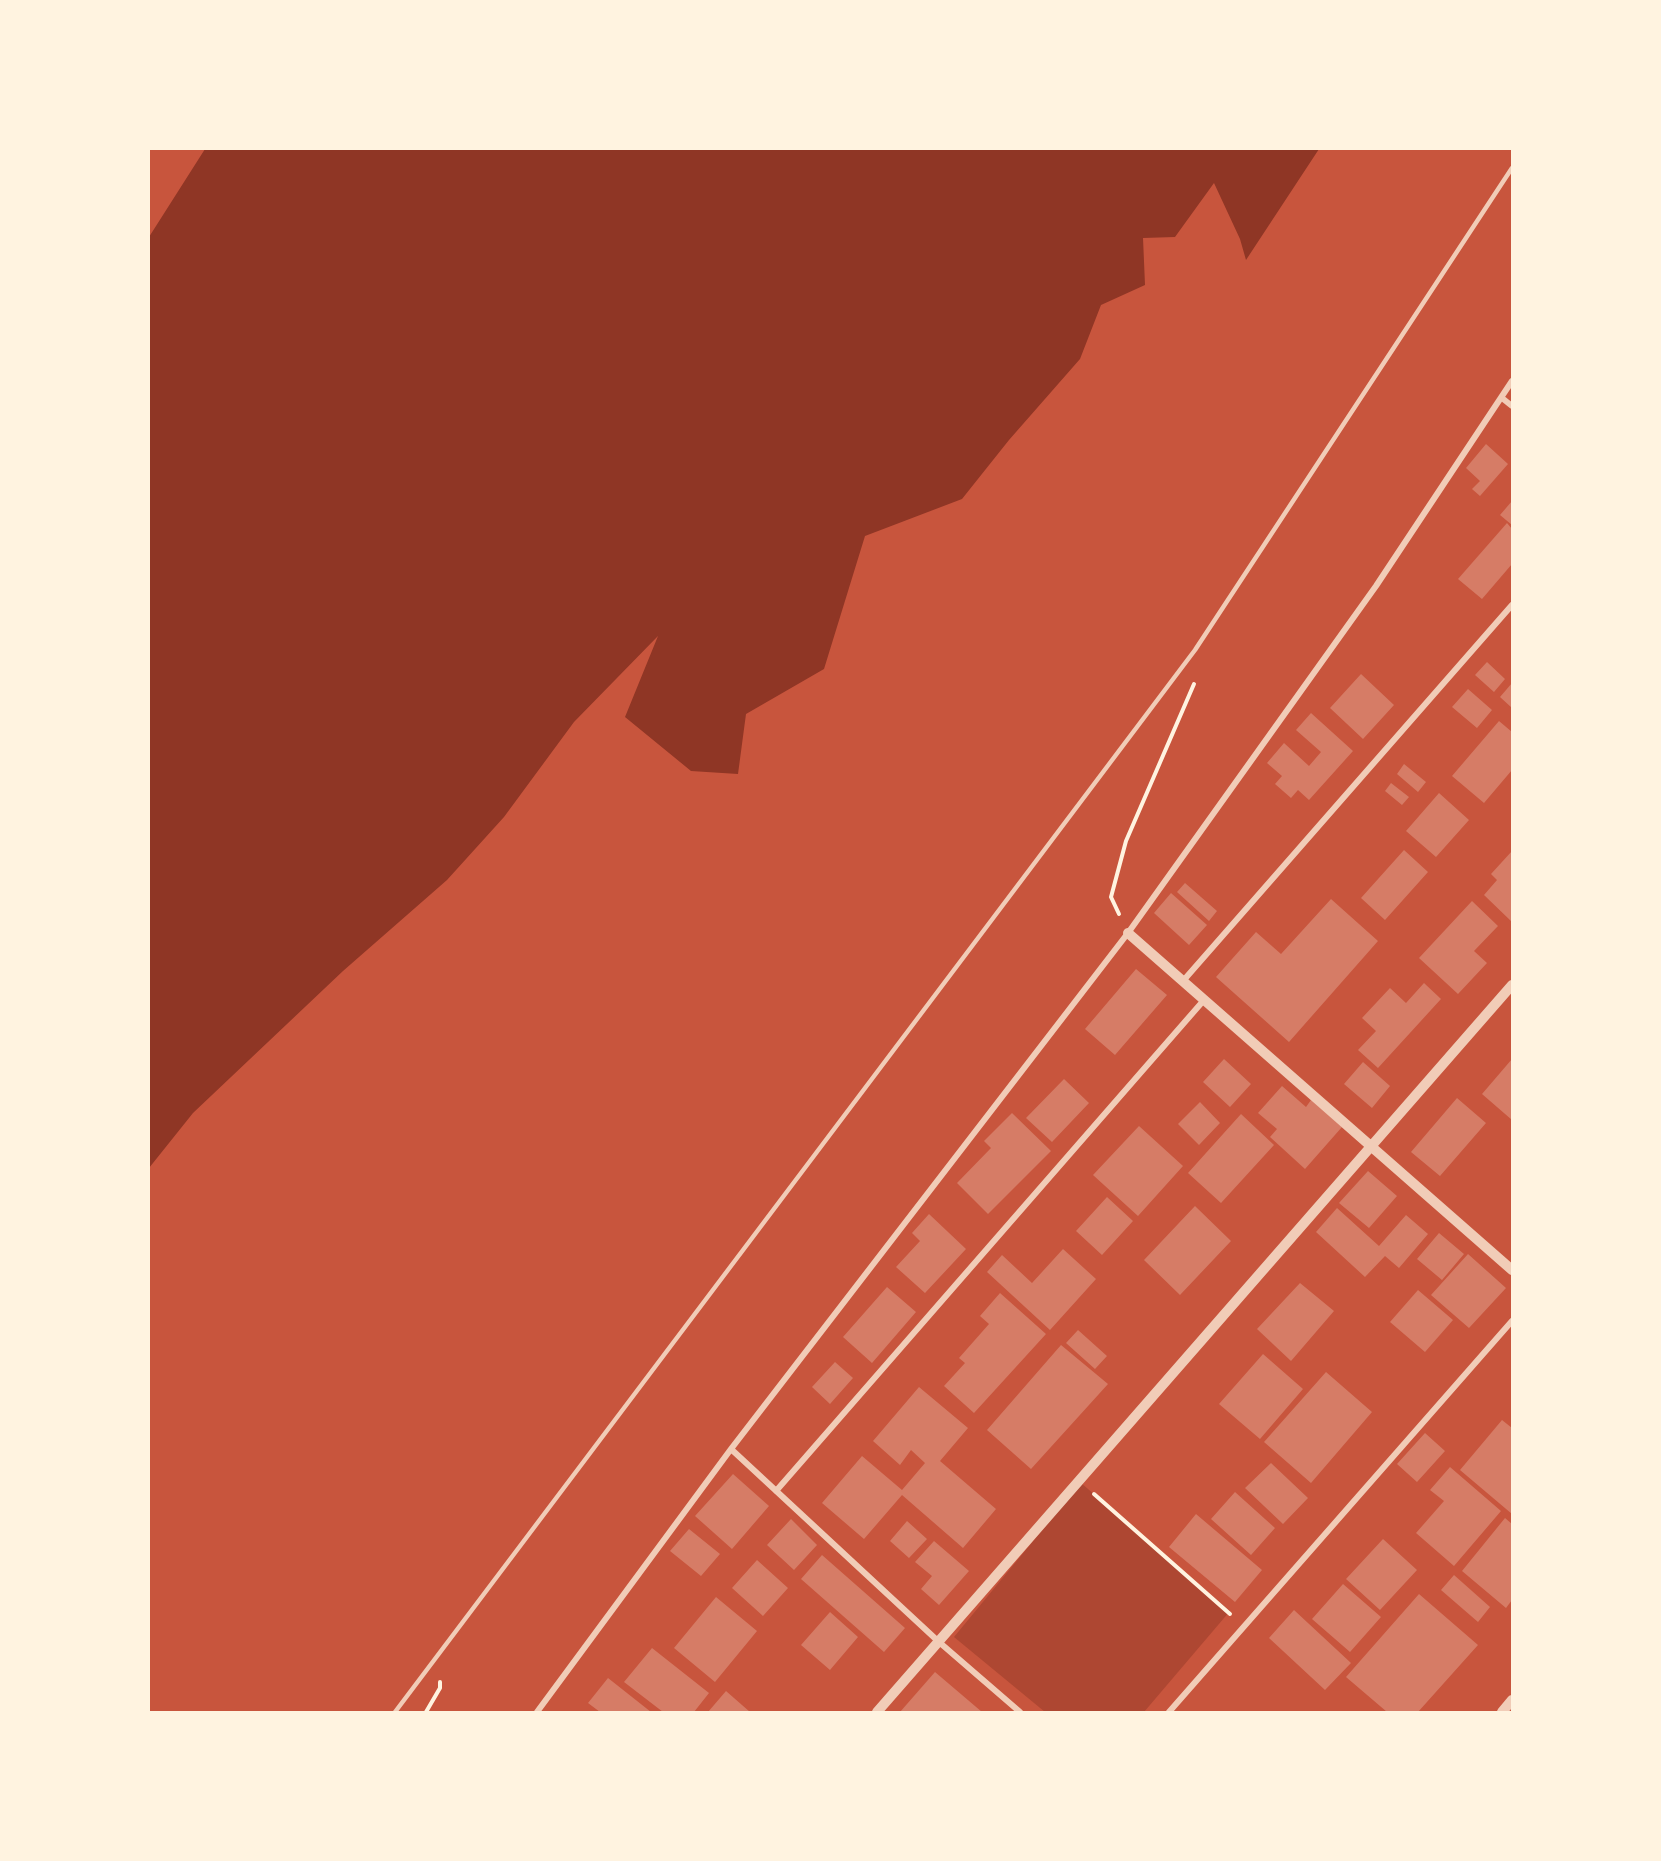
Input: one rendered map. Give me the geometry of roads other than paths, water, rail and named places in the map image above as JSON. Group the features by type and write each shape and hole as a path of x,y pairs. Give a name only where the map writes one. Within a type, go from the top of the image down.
{"street":[{"path":"537,1713 731,1449 1128,933 1289,711 1512,381"},
{"path":"1502,398 1512,406"},
{"path":"1183,981 1512,605"},
{"path":"1128,933 1512,1270"},
{"path":"877,1713 1512,985"},
{"path":"776,1491 1204,1000"},
{"path":"1169,1713 1512,1320"},
{"path":"731,1449 939,1642 1020,1713"},
{"path":"1502,1713 1512,1701"}],"lane":[{"path":"395,1713 1195,650 1512,168"}]}
